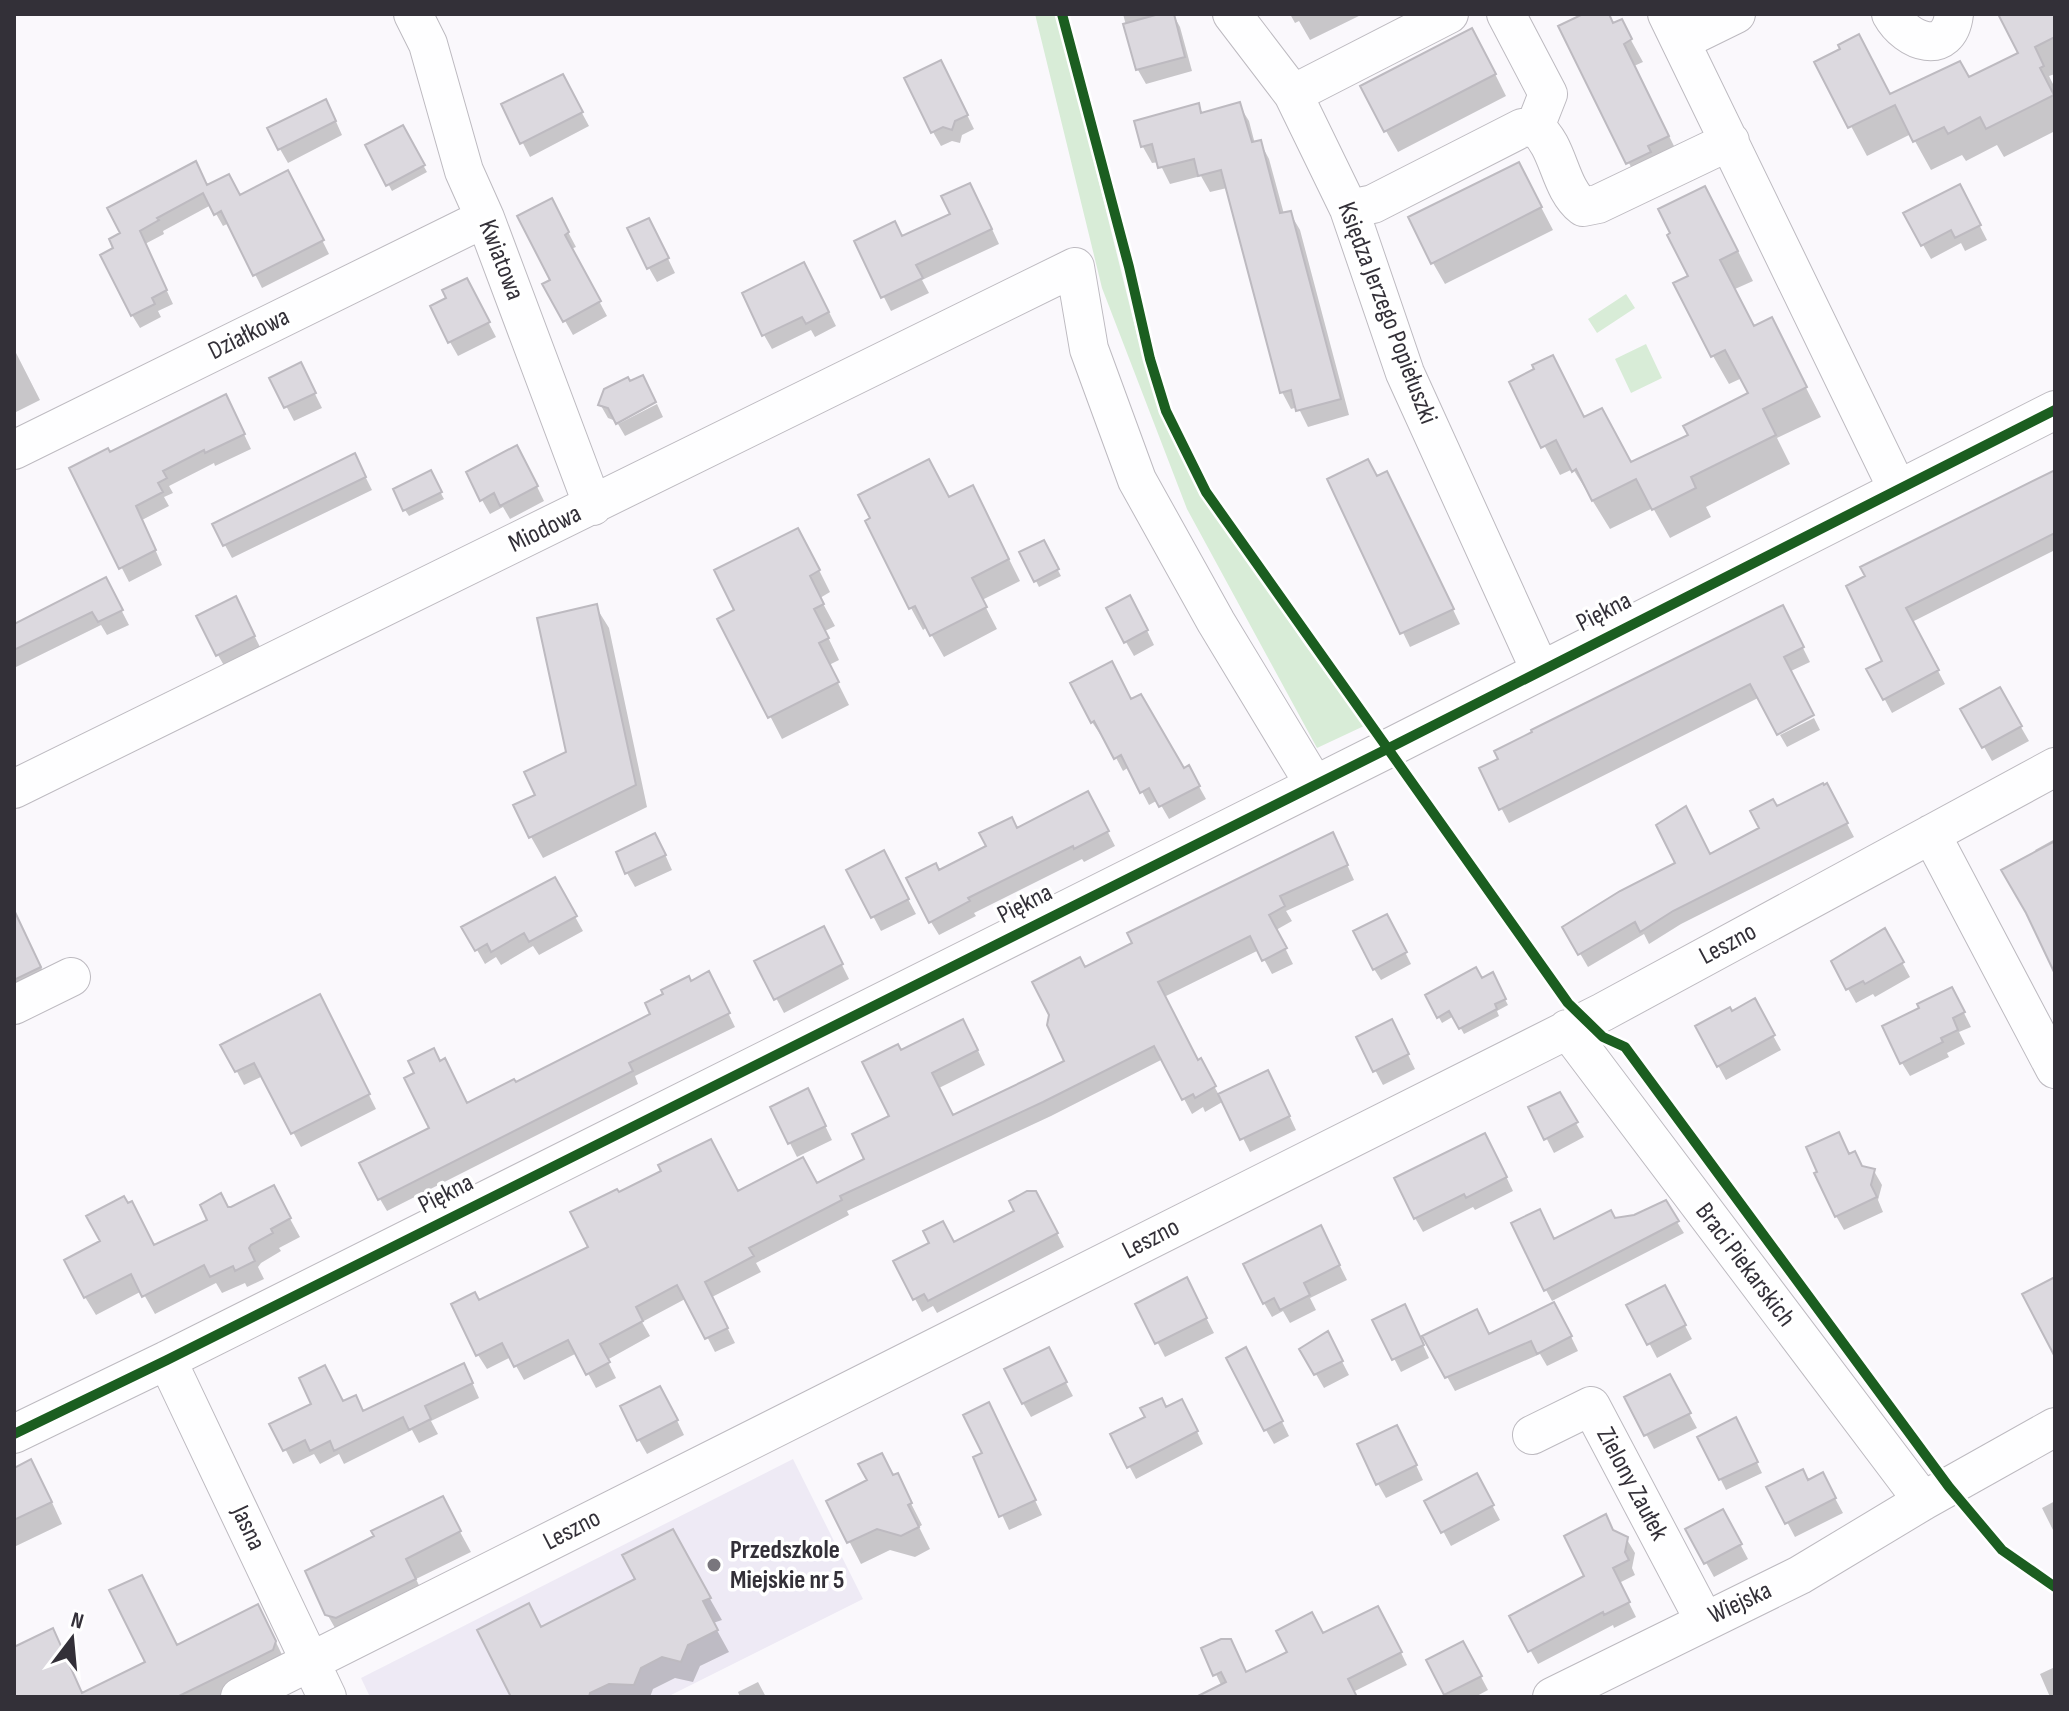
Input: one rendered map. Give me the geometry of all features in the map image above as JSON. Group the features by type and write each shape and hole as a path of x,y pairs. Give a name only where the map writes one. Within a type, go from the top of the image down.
{"street":[{"name":"Kwiatowa","path":"413,14 428,44 464,171 485,218 593,506"},
{"name":"Księdza Jerzego Popiełuszki","path":"1232,14 1293,94 1349,209 1405,373 1540,670"},
{"path":"1293,94 1449,14"},
{"path":"1506,14 1548,94 1535,127"},
{"path":"1736,14 1674,27 1897,488"},
{"path":"1891,14 1904,33 1928,41 1940,38 1951,30 1954,14"},
{"path":"1349,209 1373,204 1522,128 1535,127 1545,136 1573,199 1583,207 1598,204 1730,141"},
{"name":"Działkowa","path":"14,450 485,218"},
{"name":"Miodowa","path":"14,789 1075,267 1089,349 1137,480 1216,622 1314,784"},
{"name":"Piękna","path":"14,1434 1395,745 2055,410"},
{"name":"Leszno","path":"240,1697 1603,1012 2055,767"},
{"path":"1931,834 2055,1069"},
{"path":"14,1005 71,977"},
{"name":"Braci Piekarskich","path":"1567,1029 1923,1501"},
{"name":"Jasna","path":"167,1360 327,1697"},
{"name":"Zielony Zaułek","path":"1532,1435 1591,1406 1704,1620"},
{"name":"Wiejska","path":"1552,1697 1800,1575 2055,1427"}],"shaded area":[{"name":"Przedszkole Miejskie nr 5","path":"793,1459 863,1599 667,1697 370,1697 361,1678"}],"green space":[{"path":"1035,14 1057,14 1138,339 1165,419 1208,502 1364,726 1317,748 1187,509 1102,288"},
{"path":"1626,294 1635,308 1597,333 1588,319"},
{"path":"1646,344 1662,378 1631,393 1615,359"}],"building":[{"path":"1159,14 1174,14 1185,57 1136,70 1123,24"},
{"path":"1583,14 1609,14 1613,23 1622,19 1632,39 1624,44 1669,136 1648,146 1651,152 1626,164 1558,26"},
{"path":"1998,14 2055,14 2055,37 2035,47 2044,66 2040,68 2054,95 1986,129 1980,117 1948,134 1944,127 1913,142 1895,105 1848,128 1814,62 1840,49 1838,45 1859,34 1890,94 1960,61 1969,77 2018,53"},
{"path":"1472,28 1496,74 1384,132 1360,86"},
{"path":"941,60 968,115 955,121 952,130 943,127 931,133 904,78"},
{"path":"563,74 583,112 520,144 501,104"},
{"path":"326,99 336,121 278,150 267,128"},
{"path":"1240,102 1252,142 1261,140 1280,213 1291,211 1341,399 1296,411 1291,390 1280,393 1221,170 1198,176 1194,159 1158,168 1152,144 1141,147 1134,121 1199,103 1201,113"},
{"path":"403,125 425,165 386,186 365,145"},
{"path":"196,161 207,185 229,174 240,195 288,170 324,240 253,276 221,211 214,215 203,193 140,231 167,290 152,298 155,304 131,316 100,255 113,248 109,239 120,233 107,208"},
{"path":"1519,162 1542,207 1431,264 1408,217"},
{"path":"970,183 992,229 916,265 923,278 881,298 854,241 895,221 902,236 950,214 941,196"},
{"path":"1960,184 1981,225 1955,238 1951,230 1921,246 1903,213"},
{"path":"1705,186 1738,251 1720,260 1754,326 1772,317 1807,387 1763,409 1776,435 1691,477 1696,488 1652,510 1636,479 1592,501 1576,469 1572,472 1556,440 1541,448 1509,382 1534,369 1532,365 1553,355 1584,417 1602,408 1631,462 1688,435 1683,426 1748,393 1725,350 1711,357 1673,283 1688,276 1667,235 1670,233 1658,209"},
{"path":"552,198 569,232 565,235 601,301 563,322 542,284 550,280 517,216"},
{"path":"649,218 669,258 647,269 627,228"},
{"path":"804,262 829,312 806,324 802,317 762,336 742,293"},
{"path":"467,278 490,322 448,343 430,306 446,298 442,290"},
{"path":"301,362 316,393 284,408 269,378"},
{"path":"643,375 656,402 616,424 608,408 598,405 604,389 628,377 630,381"},
{"path":"226,394 245,434 163,471 167,478 158,483 163,492 136,506 156,550 119,569 69,468 108,448 110,452"},
{"path":"517,445 538,486 500,506 494,493 480,501 466,472"},
{"path":"355,453 366,477 223,546 212,524"},
{"path":"929,459 949,497 973,485 1009,559 972,578 987,607 930,636 915,606 909,609 865,521 870,518 858,495"},
{"path":"1368,459 1377,476 1387,471 1454,609 1400,634 1327,479"},
{"path":"431,470 442,492 403,511 393,489"},
{"path":"2055,470 2055,533 1906,608 1939,670 1883,700 1866,669 1882,661 1846,586 1865,576 1860,567"},
{"path":"798,528 820,570 810,576 824,604 814,609 829,638 819,643 839,682 768,718 717,619 734,610 714,570"},
{"path":"1044,540 1059,569 1034,582 1019,552"},
{"path":"106,577 123,610 98,622 92,612 14,650 14,624"},
{"path":"1130,595 1148,630 1124,643 1106,608"},
{"path":"236,596 255,636 216,656 196,616"},
{"path":"597,604 636,785 529,838 513,805 535,795 524,772 566,752 537,618"},
{"path":"1783,605 1804,647 1784,657 1814,715 1777,735 1750,684 1499,810 1479,768 1498,759 1494,751"},
{"path":"1112,661 1131,699 1141,694 1184,768 1189,765 1200,786 1159,807 1149,788 1140,793 1121,755 1114,759 1070,683"},
{"path":"2000,687 2022,726 1982,748 1960,709"},
{"path":"1827,783 1848,823 1673,911 1640,932 1635,922 1578,955 1562,927 1620,891 1675,863 1656,825 1686,806 1710,854 1759,828 1750,811 1773,799 1777,806"},
{"path":"1088,791 1109,831 968,898 970,901 929,923 906,878 936,863 939,870 986,846 979,833 1012,817 1017,828"},
{"path":"1333,832 1348,865 1280,896 1285,906 1269,915 1287,948 1262,961 1250,936 1158,982 1198,1060 1201,1058 1216,1086 1195,1098 1193,1094 1182,1100 1154,1046 1043,1102 840,1196 842,1200 749,1248 754,1256 705,1282 728,1328 705,1339 677,1285 636,1307 643,1321 600,1344 610,1362 586,1375 568,1340 514,1367 502,1343 476,1356 451,1304 475,1292 479,1300 588,1247 570,1212 661,1171 658,1165 711,1139 738,1191 803,1157 817,1183 864,1159 852,1134 889,1116 862,1062 898,1044 901,1050 963,1019 978,1050 932,1073 953,1115 1030,1078 1064,1061 1047,1025 1049,1015 1032,982 1080,957 1085,967 1132,943 1127,933"},
{"path":"655,833 666,855 625,874 616,852"},
{"path":"2055,841 2055,974 2001,870"},
{"path":"884,850 909,899 871,918 846,870"},
{"path":"555,877 577,916 529,942 524,933 491,952 487,944 475,951 461,927"},
{"path":"14,910 41,967 14,980"},
{"path":"1387,914 1407,952 1373,970 1353,931"},
{"path":"824,926 843,964 774,1000 754,961"},
{"path":"1885,928 1904,962 1865,984 1863,981 1846,990 1831,961"},
{"path":"1476,967 1482,978 1493,972 1506,999 1495,1004 1497,1009 1459,1029 1449,1011 1437,1018 1425,995"},
{"path":"709,971 730,1013 629,1063 633,1071 378,1200 359,1163 429,1128 404,1078 414,1073 408,1061 434,1048 440,1061 445,1058 467,1103 514,1079 516,1082 650,1014 645,1003 663,994 661,990 689,976 691,981"},
{"path":"1952,987 1965,1012 1953,1018 1958,1030 1941,1038 1943,1042 1900,1064 1882,1026"},
{"path":"320,994 370,1094 291,1134 254,1063 235,1072 220,1045"},
{"path":"1755,998 1775,1035 1717,1067 1695,1026 1730,1007 1732,1011"},
{"path":"1392,1019 1409,1054 1373,1072 1356,1037"},
{"path":"1268,1070 1290,1116 1240,1140 1218,1094"},
{"path":"808,1088 826,1126 788,1144 770,1107"},
{"path":"1560,1092 1578,1122 1544,1140 1528,1107"},
{"path":"1839,1132 1849,1154 1855,1151 1862,1166 1875,1169 1871,1185 1877,1197 1835,1217 1814,1173 1817,1172 1806,1147"},
{"path":"1485,1133 1507,1177 1414,1219 1394,1178"},
{"path":"274,1185 291,1218 251,1245 249,1248 255,1261 235,1271 233,1266 210,1277 204,1265 142,1297 131,1274 84,1298 64,1260 100,1241 86,1216 124,1196 128,1203 132,1201 154,1245 207,1220 200,1205 221,1193 228,1207 231,1207"},
{"path":"1027,1191 1036,1191 1058,1233 928,1301 924,1294 913,1300 893,1261 929,1243 923,1231 943,1221 954,1242 1014,1211 1009,1201"},
{"path":"1666,1200 1679,1221 1544,1291 1511,1223 1540,1209 1554,1239 1611,1210 1615,1218 1634,1215"},
{"path":"1321,1225 1340,1265 1304,1283 1310,1295 1280,1310 1274,1298 1263,1304 1243,1264"},
{"path":"1187,1277 1207,1318 1155,1344 1135,1304"},
{"path":"2055,1277 2055,1357 2022,1294"},
{"path":"1665,1285 1686,1325 1647,1345 1626,1305"},
{"path":"1554,1302 1572,1336 1537,1354 1531,1341 1445,1378 1422,1336 1477,1309 1489,1334"},
{"path":"1405,1304 1424,1345 1392,1360 1372,1320"},
{"path":"1328,1331 1343,1361 1314,1375 1299,1349"},
{"path":"1049,1347 1067,1382 1022,1404 1004,1369"},
{"path":"1246,1347 1283,1421 1264,1431 1226,1358"},
{"path":"464,1363 473,1383 425,1406 431,1419 409,1430 403,1417 334,1451 330,1441 310,1451 305,1440 283,1451 269,1424 311,1404 299,1378 325,1365 343,1401 356,1395 363,1411"},
{"path":"1670,1374 1691,1413 1644,1436 1624,1397"},
{"path":"660,1386 678,1420 637,1441 620,1406"},
{"path":"1162,1398 1166,1407 1182,1399 1198,1431 1127,1468 1110,1434 1145,1417 1140,1408"},
{"path":"989,1402 1036,1500 999,1517 973,1457 982,1453 963,1415"},
{"path":"1736,1417 1758,1462 1719,1480 1697,1437"},
{"path":"1397,1425 1417,1465 1376,1485 1357,1444"},
{"path":"882,1453 893,1475 898,1473 919,1527 901,1536 877,1529 847,1543 826,1501 867,1480 858,1464"},
{"path":"31,1459 52,1502 14,1520 14,1468"},
{"path":"1803,1469 1808,1480 1823,1472 1836,1498 1785,1524 1766,1487"},
{"path":"1477,1473 1494,1505 1441,1533 1424,1501"},
{"path":"443,1496 461,1531 406,1559 416,1579 336,1618 325,1615 305,1571 374,1536 371,1531"},
{"path":"1723,1509 1742,1544 1704,1564 1685,1529"},
{"path":"1606,1514 1613,1530 1628,1537 1625,1552 1629,1560 1613,1568 1630,1602 1604,1615 1603,1612 1528,1652 1509,1616 1584,1576 1564,1536"},
{"path":"673,1529 711,1598 703,1601 718,1630 688,1645 681,1662 662,1657 641,1668 634,1685 609,1684 590,1693 589,1697 511,1697 477,1630 529,1603 541,1627 635,1579 622,1555"},
{"path":"142,1575 177,1645 258,1604 276,1641 273,1650 177,1697 14,1697 14,1647 53,1628 82,1693 145,1662 109,1590"},
{"path":"1378,1606 1402,1652 1348,1679 1357,1697 1196,1697 1226,1682 1221,1672 1213,1676 1201,1648 1221,1639 1231,1639 1246,1672 1287,1652 1276,1631 1312,1612 1323,1633"},
{"path":"1463,1641 1482,1676 1444,1695 1426,1660"}],"cycle path":[{"path":"1062,14 1150,359 1166,411 1206,492 1568,1003 1603,1037 1625,1047 1949,1487 2002,1550 2055,1587"},
{"path":"14,1434 1395,745 2055,410"}],"place":[{"name":"Przedszkole Miejskie nr 5","path":"714,1565"}]}
